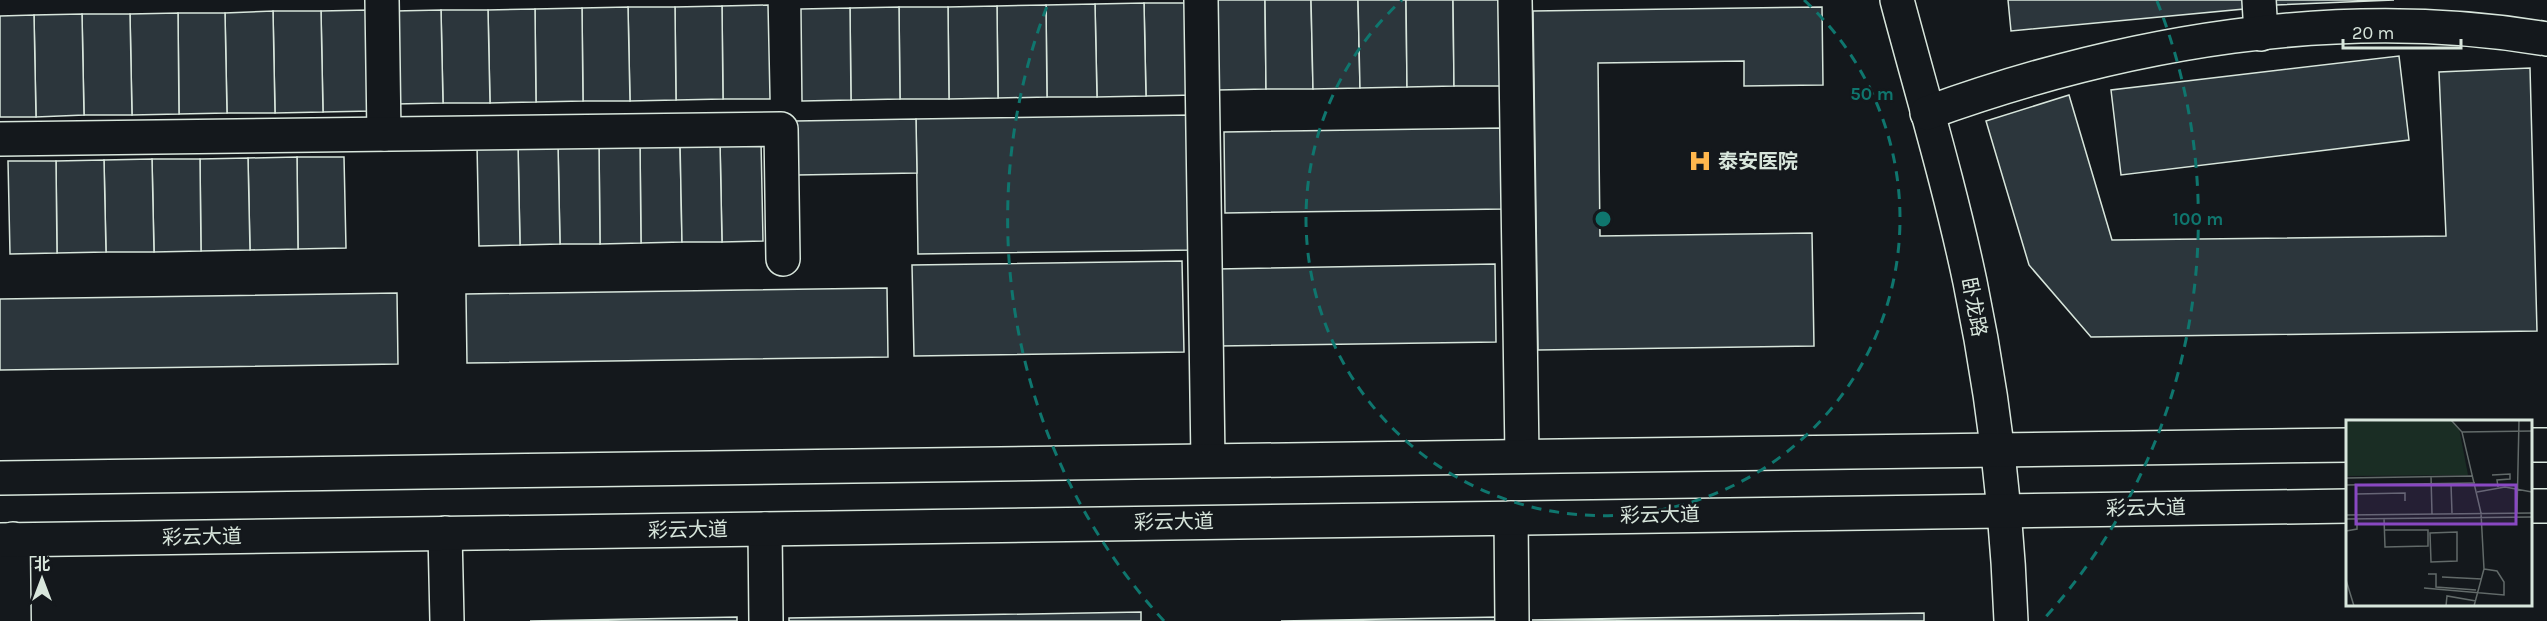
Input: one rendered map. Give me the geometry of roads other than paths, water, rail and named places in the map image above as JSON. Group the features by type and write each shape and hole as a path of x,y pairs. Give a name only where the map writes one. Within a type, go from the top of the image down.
{"main road":[{"path":"382,0 384,134"},
{"path":"1201,0 1208,460"},
{"path":"1515,0 1522,455"},
{"name":"卧龙路","path":"1897,0 1969,281 1985,361 1997,448 2011,621"},
{"path":"2259,0 2261,34"},
{"path":"1927,113 1978,94 2091,63 2152,50 2261,34 2326,28 2439,28 2547,39"},
{"path":"0,140 781,129 783,259"},
{"path":"0,478 1997,448 2346,445"},
{"name":"彩云大道","path":"7,539 2346,507"},
{"path":"1511,518 1512,621"},
{"path":"765,529 766,621"},
{"path":"446,534 447,621"},
{"path":"7,539 14,621"}],"place":[{"name":"泰安医院","path":"1700,161"}]}
